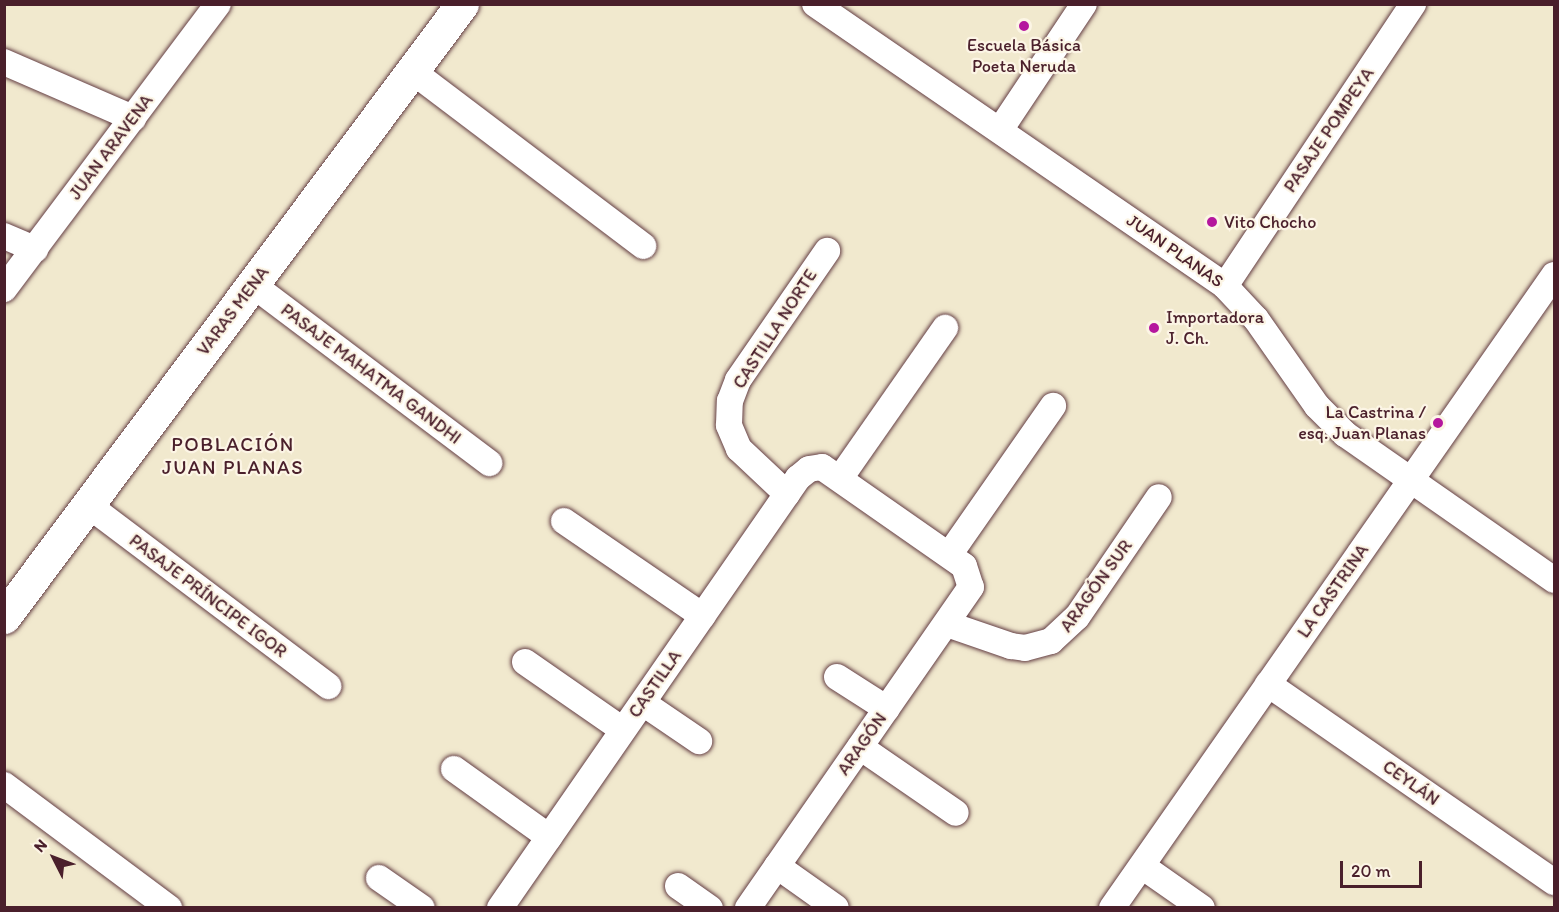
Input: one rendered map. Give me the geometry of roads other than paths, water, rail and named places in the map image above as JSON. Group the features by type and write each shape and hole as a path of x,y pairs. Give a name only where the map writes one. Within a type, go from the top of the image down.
{"street":[{"name":"JUAN ARAVENA","path":"4,289 218,4"},
{"name":"VARAS MENA","path":"4,617 462,4"},
{"name":"JUAN PLANAS","path":"815,4 1225,286 1256,319 1332,422 1411,481 1554,580"},
{"path":"1000,130 1084,4"},
{"name":"PASAJE POMPEYA","path":"1225,286 1413,4"},
{"path":"4,62 133,118"},
{"path":"412,71 643,246"},
{"path":"4,236 34,249"},
{"name":"CASTILLA NORTE","path":"787,494 739,449 729,425 730,401 738,380 827,251"},
{"name":"LA CASTRINA","path":"1112,908 1554,277"},
{"name":"PASAJE MAHATMA GANDHI","path":"253,285 489,463"},
{"path":"945,328 841,477 949,555 1053,406"},
{"name":"CASTILLA","path":"500,908 803,473 816,467 841,477"},
{"name":"ARAGÓN SUR","path":"947,624 1011,646 1025,648 1051,641 1077,617 1159,497"},
{"name":"PASAJE PRÍNCIPE IGOR","path":"88,505 328,686"},
{"path":"564,521 703,616"},
{"name":"ARAGÓN","path":"748,908 968,594 970,579 964,566 949,555"},
{"path":"525,662 623,730"},
{"path":"837,677 887,709"},
{"name":"CEYLÁN","path":"1268,684 1554,882"},
{"path":"643,703 699,741"},
{"path":"860,747 956,813"},
{"path":"454,769 549,837"},
{"path":"4,785 169,908"},
{"path":"777,866 836,908"},
{"path":"1142,866 1202,908"},
{"path":"379,878 422,908"},
{"path":"678,886 710,908"}],"place":[{"name":"Escuela Básica Poeta Neruda","path":"1024,26"},
{"name":"Vito Chocho","path":"1212,222"},
{"name":"Importadora J. Ch.","path":"1154,328"},
{"name":"La Castrina / esq. Juan Planas","path":"1438,423"}],"district":[{"name":"POBLACIÓN JUAN PLANAS","path":"233,456"}]}
